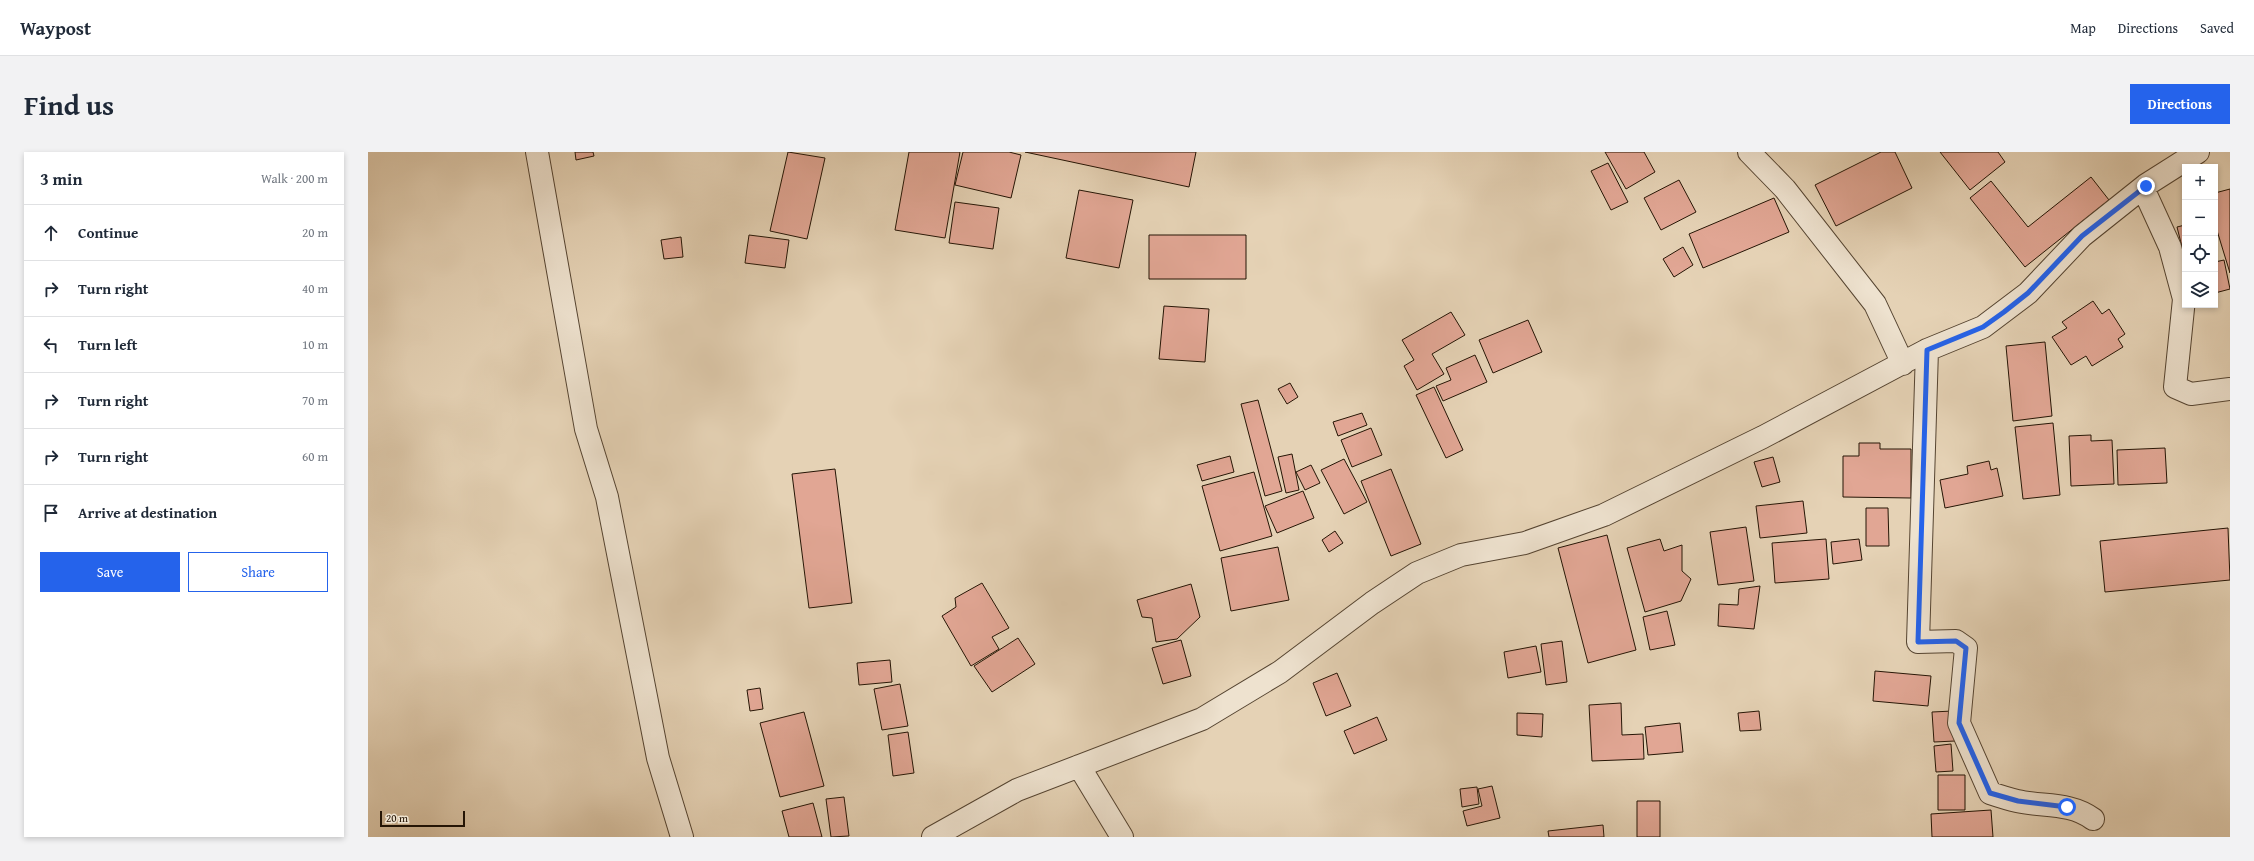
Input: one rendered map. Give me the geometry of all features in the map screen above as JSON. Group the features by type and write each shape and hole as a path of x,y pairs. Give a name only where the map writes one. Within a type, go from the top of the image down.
{"street":[{"path":"537,152 586,430 607,497 658,758 682,837"},
{"path":"1749,152 1785,189 1875,304 1902,364"},
{"path":"932,837 1017,790 1202,719 1280,672 1372,603 1417,573 1462,555 1525,543 1604,515 1763,436 1927,350 1983,327 2028,293 2082,236 2143,188 2198,152"},
{"path":"2143,188 2170,247 2184,300 2175,387 2191,394 2230,389"},
{"path":"1927,350 1918,642 1956,641 1966,648 1959,723 1990,793 2018,801 2067,807 2085,813 2093,819"},
{"path":"1079,766 1122,837"}],"building":[{"path":"575,152 593,152 594,156 576,160"},
{"path":"788,152 825,158 807,239 770,231"},
{"path":"909,152 960,152 945,238 895,230"},
{"path":"963,152 1009,152 1021,155 1011,198 955,185"},
{"path":"1025,152 1196,152 1189,187"},
{"path":"1605,152 1644,152 1655,172 1626,189"},
{"path":"1881,152 1895,152 1912,188 1836,226 1815,185"},
{"path":"1940,152 1998,152 2005,162 1970,190"},
{"path":"1608,163 1628,202 1611,210 1591,171"},
{"path":"2091,177 2109,200 2025,267 1970,198 1991,181 2028,227"},
{"path":"1679,180 1696,212 1661,230 1644,198"},
{"path":"2230,189 2230,273 2218,234 2218,192"},
{"path":"1079,190 1133,200 1119,268 1066,258"},
{"path":"1774,198 1789,232 1703,268 1689,234"},
{"path":"955,202 999,208 993,249 949,243"},
{"path":"2182,226 2182,247 2177,227"},
{"path":"749,235 789,240 785,268 745,263"},
{"path":"1149,235 1246,235 1246,279 1149,279"},
{"path":"681,237 683,257 664,259 661,240"},
{"path":"1683,247 1693,265 1674,277 1663,259"},
{"path":"2224,260 2230,289 2218,292 2218,272 2218,261"},
{"path":"2093,301 2102,314 2109,309 2125,334 2118,339 2123,347 2092,366 2086,356 2071,365 2052,337 2067,328 2062,322"},
{"path":"1164,306 1209,309 1205,362 1159,359"},
{"path":"1451,312 1465,335 1432,354 1444,374 1417,390 1404,366 1414,360 1402,340"},
{"path":"1528,320 1542,352 1493,373 1479,340"},
{"path":"2045,342 2052,416 2013,421 2006,346"},
{"path":"1475,355 1487,382 1443,401 1436,386 1451,380 1446,368"},
{"path":"1290,383 1298,397 1287,404 1278,389"},
{"path":"1434,387 1463,450 1446,458 1416,395"},
{"path":"1258,400 1282,491 1265,496 1241,404"},
{"path":"1362,413 1367,425 1338,436 1333,422"},
{"path":"2053,423 2060,495 2023,499 2015,427"},
{"path":"1371,428 1382,455 1352,467 1341,440"},
{"path":"2091,435 2091,441 2112,440 2114,484 2071,486 2069,436"},
{"path":"1859,443 1880,443 1880,449 1911,449 1911,498 1843,497 1843,456 1859,456"},
{"path":"2165,448 2167,483 2118,485 2117,450"},
{"path":"1292,454 1299,490 1286,493 1278,457"},
{"path":"1230,456 1234,472 1202,481 1197,465"},
{"path":"1773,457 1780,482 1762,487 1754,462"},
{"path":"1344,459 1367,502 1344,514 1321,470"},
{"path":"1989,461 1991,470 1997,468 2003,496 1945,508 1940,480 1968,474 1967,466"},
{"path":"1311,465 1320,483 1305,490 1296,472"},
{"path":"835,469 852,603 809,608 792,474"},
{"path":"1391,469 1421,544 1391,556 1361,481"},
{"path":"1254,472 1272,536 1220,551 1202,486"},
{"path":"1303,491 1314,518 1277,533 1265,506"},
{"path":"1803,501 1807,533 1760,538 1756,506"},
{"path":"1866,508 1888,508 1889,546 1866,546"},
{"path":"1746,527 1754,581 1718,585 1710,532"},
{"path":"2228,528 2230,580 2105,592 2100,541"},
{"path":"1335,531 1343,543 1329,552 1322,540"},
{"path":"1607,535 1636,650 1588,663 1558,548"},
{"path":"1660,539 1664,551 1682,545 1682,571 1691,579 1681,601 1645,612 1627,548"},
{"path":"1826,539 1829,579 1775,583 1772,543"},
{"path":"1859,539 1862,560 1833,564 1831,542"},
{"path":"1278,547 1289,600 1231,611 1221,558"},
{"path":"982,583 1009,628 992,637 999,649 971,666 942,616 956,607 955,598"},
{"path":"1191,584 1200,617 1177,639 1156,642 1152,618 1142,617 1137,600"},
{"path":"1760,586 1754,629 1718,626 1719,604 1738,605 1739,589"},
{"path":"1667,611 1675,645 1650,650 1643,617"},
{"path":"1018,638 1035,664 992,692 974,666"},
{"path":"1181,640 1191,676 1163,684 1152,648"},
{"path":"1562,641 1567,682 1546,685 1541,644"},
{"path":"1536,646 1541,672 1508,678 1504,652"},
{"path":"890,660 892,682 859,685 857,663"},
{"path":"1875,671 1931,676 1928,706 1873,701"},
{"path":"1337,673 1351,706 1326,716 1313,683"},
{"path":"900,684 908,726 882,730 874,689"},
{"path":"760,688 763,709 750,711 747,690"},
{"path":"1621,703 1622,735 1643,734 1644,759 1592,761 1589,705"},
{"path":"1759,711 1761,730 1740,731 1738,713"},
{"path":"1953,711 1955,741 1934,742 1932,712"},
{"path":"804,712 824,786 780,797 760,723"},
{"path":"1517,713 1543,714 1542,737 1517,735"},
{"path":"1377,717 1387,740 1354,754 1344,731"},
{"path":"1680,723 1683,752 1648,755 1645,727"},
{"path":"908,732 914,773 893,776 888,735"},
{"path":"1951,744 1953,771 1936,772 1934,746"},
{"path":"1938,775 1965,775 1965,810 1938,810"},
{"path":"1492,786 1500,818 1467,826 1463,811 1482,806 1478,789"},
{"path":"1477,787 1479,804 1462,807 1460,789"},
{"path":"844,797 849,836 831,837 826,799"},
{"path":"1637,801 1660,801 1660,837 1637,837"},
{"path":"813,803 822,837 789,837 782,811"},
{"path":"1991,810 1993,837 1932,837 1931,814"},
{"path":"1603,825 1604,837 1549,837 1548,831"}],"route":[{"path":"2067,807 2018,801 1990,793 1966,742 1959,723 1966,648 1956,641 1918,642 1927,350 1983,327 2004,312 2028,293 2082,236 2146,186"}]}
